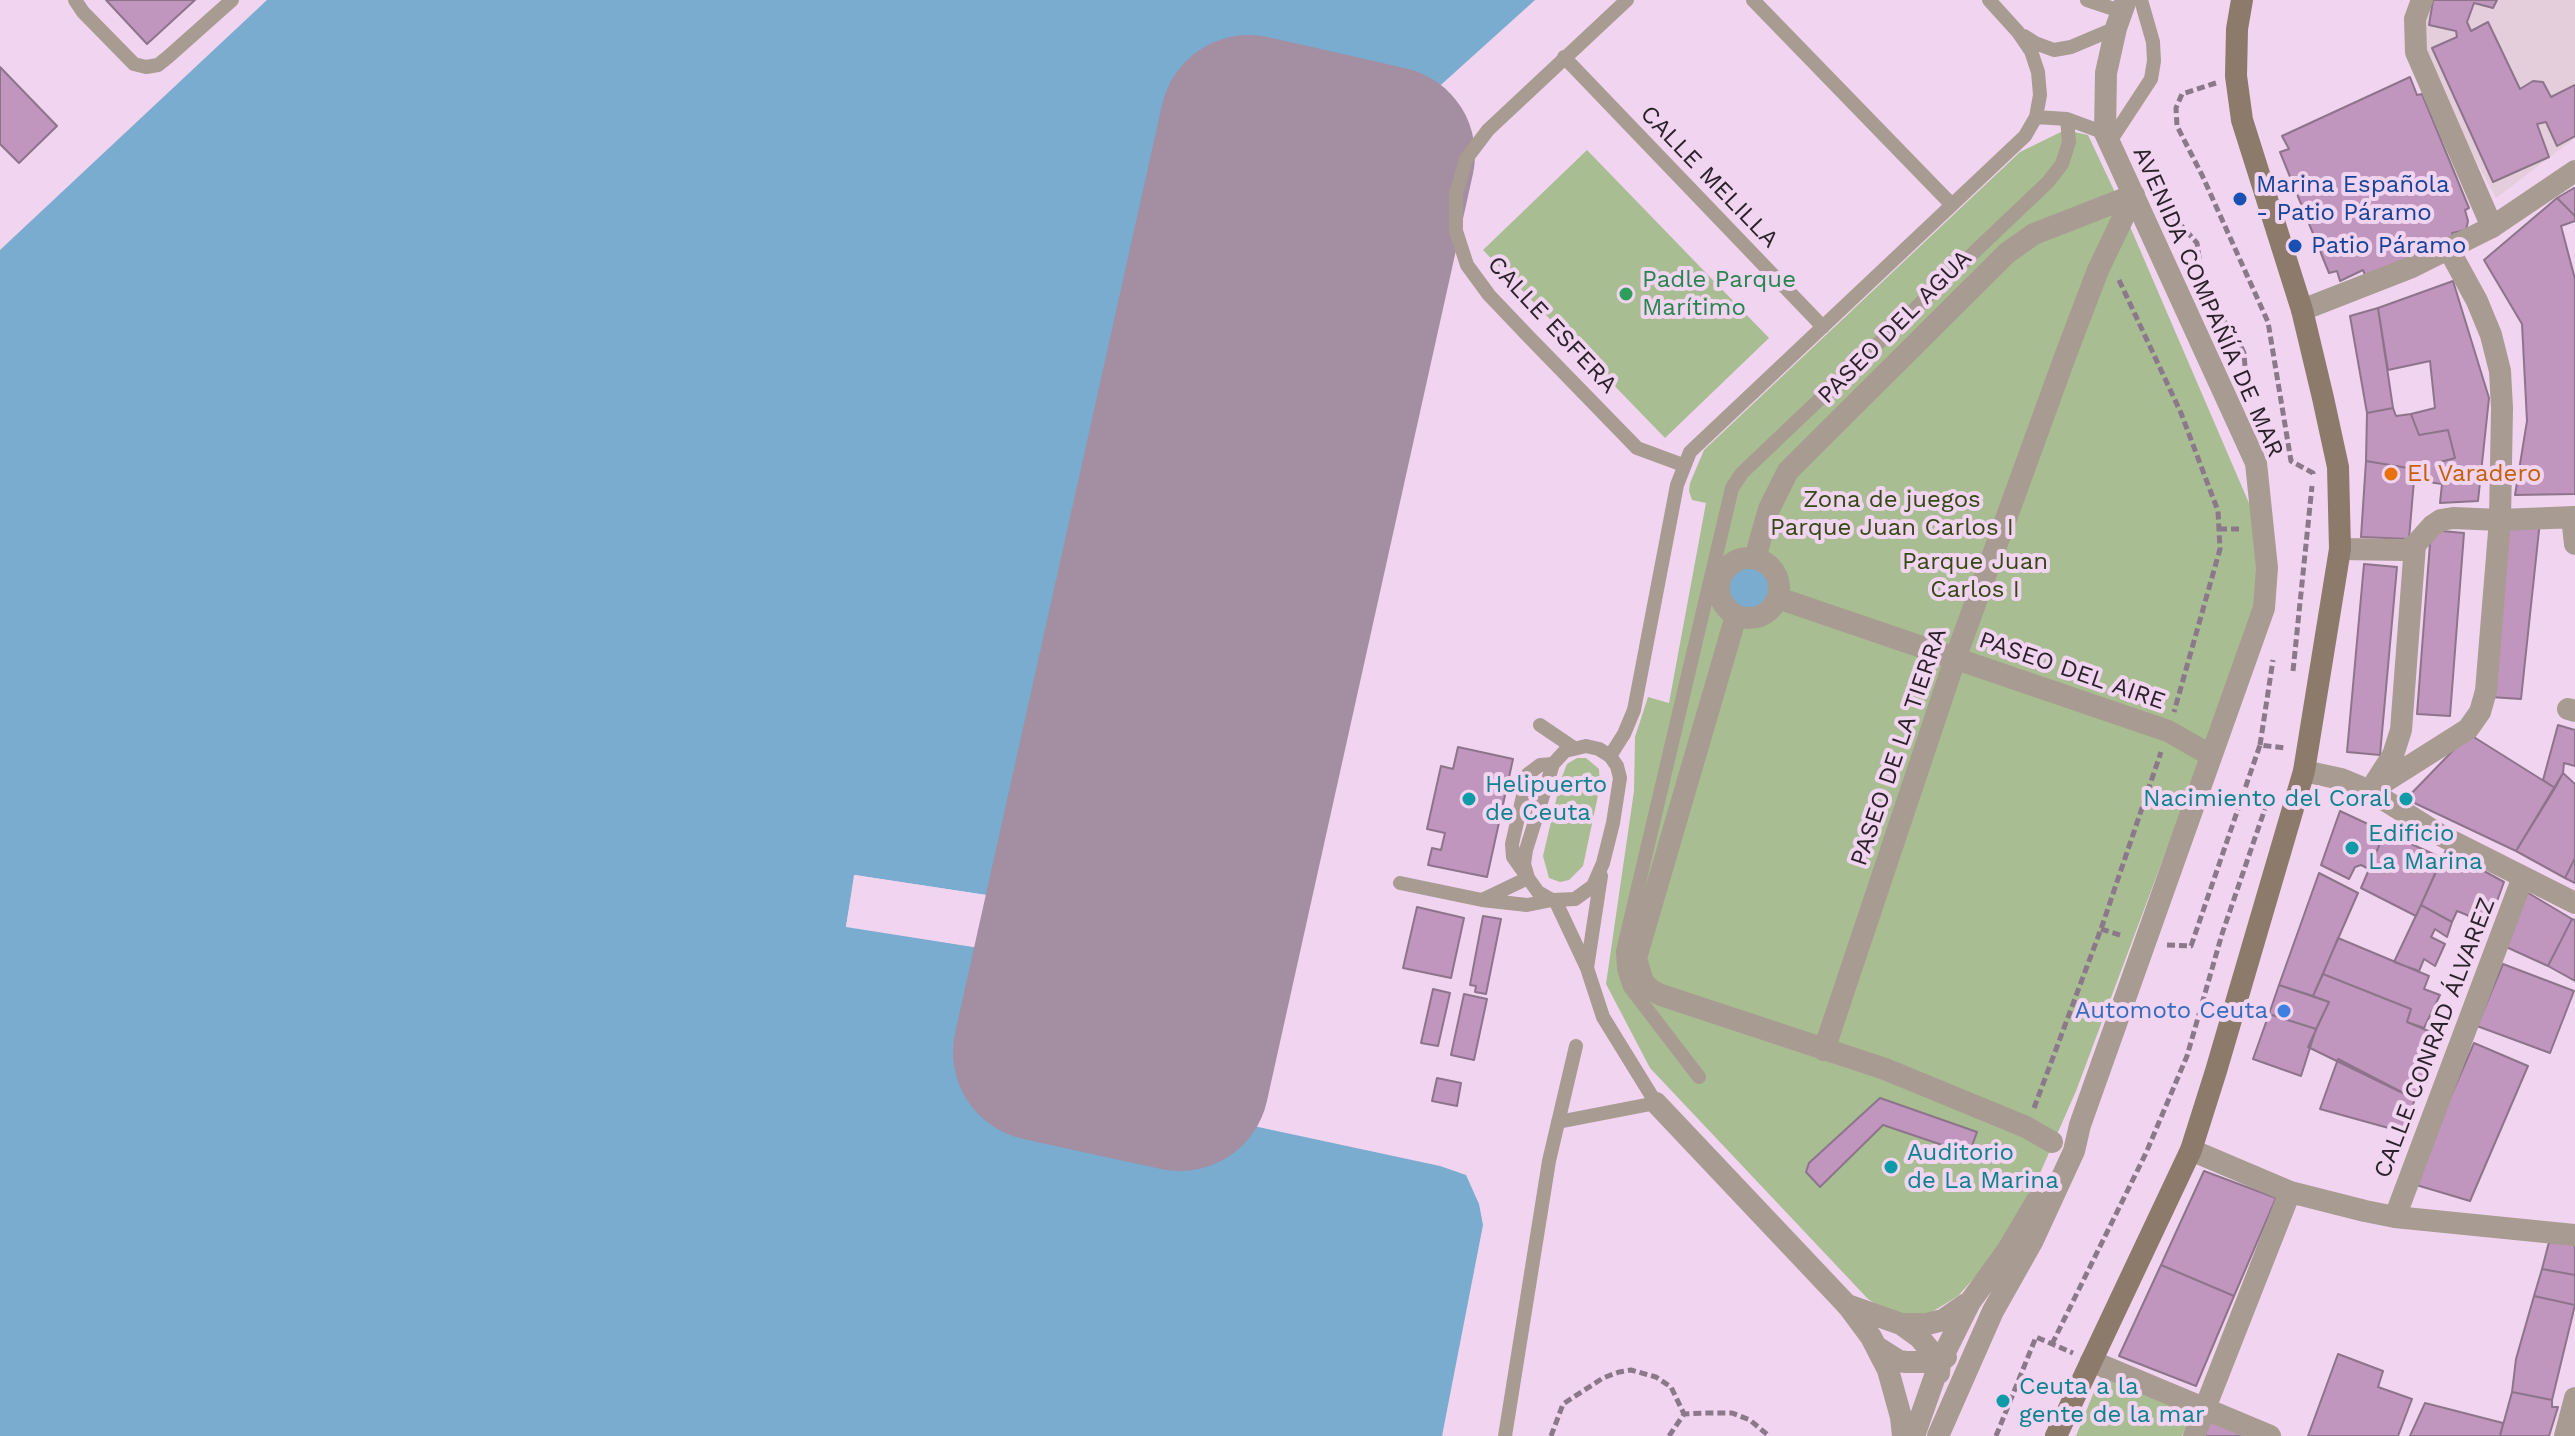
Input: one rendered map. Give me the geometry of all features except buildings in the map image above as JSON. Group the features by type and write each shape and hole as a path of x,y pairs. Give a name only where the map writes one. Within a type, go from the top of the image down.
{"main road":[{"path":"2229,0 2237,29"},
{"path":"2056,1436 2191,1150 2306,761 2340,549 2338,467 2302,310 2242,120 2236,76 2237,29 2242,0"}],"street":[{"path":"2422,0 2415,19 2416,52 2492,227"},
{"name":"AVENIDA COMPAÑÍA DE MAR","path":"1936,1436 1993,1311 2039,1227 2074,1151 2080,1125 2264,608 2267,568 2256,463 2107,138 2106,73 2126,10"},
{"path":"2302,310 2412,267 2492,227 2575,171"},
{"name":"PASEO DE LA TIERRA","path":"1824,1050 1955,659 2071,340 2106,253 2134,195"},
{"name":"PASEO DEL AGUA","path":"1755,558 1769,509 1788,471 2007,253 2034,234 2134,195"},
{"path":"2370,791 2468,729 2480,712 2486,691 2500,520 2500,371 2491,335 2477,301 2448,248"},
{"path":"2340,549 2406,550 2441,520 2573,517 2575,544"},
{"path":"2370,791 2393,755 2401,730 2415,545"},
{"path":"1755,558 1763,561 1776,573 1778,598 1773,607 1761,616 1750,619 1736,616 1725,607 1719,595 1721,575 1735,561 1755,558"},
{"name":"PASEO DEL AIRE","path":"1778,598 2168,731 2210,755"},
{"path":"1736,616 1636,958 1643,982 1661,995 1885,1069 2026,1127 2052,1142"},
{"path":"2306,761 2370,791 2442,836 2575,903"},
{"name":"CALLE CONRAD ÁLVAREZ","path":"2395,1217 2523,877"},
{"path":"1656,1103 1847,1305 1877,1347 1893,1387 1903,1436"},
{"name":"AVENIDA COMPAÑÍA DE MAR","path":"1914,1436 1940,1362 1970,1302 2015,1239 2062,1146 2080,1125"},
{"path":"2191,1150 2290,1192 2395,1217 2575,1235"},
{"path":"2194,1436 2290,1192"},
{"path":"1901,1324 1927,1324 1943,1320 1970,1302"},
{"path":"1847,1305 1901,1324 1919,1337 1940,1362"},
{"path":"1936,1436 1940,1362 1993,1311"},
{"path":"1877,1347 1899,1361 1940,1362"},
{"path":"2091,1361 2270,1436"},
{"path":"2565,1436 2575,1398"}],"lane":[{"path":"75,0 134,64 146,67 158,65 232,0"},
{"name":"CALLE ESFERA","path":"1627,0 1488,130 1466,159 1456,194 1456,231 1467,265 1489,295 1529,337 1637,448 1683,465"},
{"path":"1753,0 1952,205"},
{"path":"1610,756 1634,710 1677,485 1690,452 2025,136 2036,117 2040,95 2038,72 2031,51 1989,0"},
{"path":"2036,117 2067,119 2107,138 2151,79 2153,42 2126,10 2087,0"},
{"path":"2018,32 2054,50 2071,47 2126,10"},
{"name":"CALLE MELILLA","path":"1564,57 1823,327"},
{"path":"1699,1077 1630,987 1624,969 1623,951 1732,488 1742,473 2048,182 2062,164 2066,153 2069,142 2067,119"},
{"path":"1540,725 1574,748"},
{"path":"1558,1122 1656,1103 1603,1017 1587,968 1554,900 1538,892 1513,857 1512,844 1528,774 1540,765 1553,764 1558,756 1574,748 1586,746 1610,756 1620,778 1587,968"},
{"path":"1400,883 1482,900 1527,905 1575,899 1593,886 1603,863"},
{"path":"1482,900 1528,878"},
{"path":"1505,1436 1549,1161 1576,1046"}],"path":[{"path":"2026,1127 2101,929 2168,731 2220,549 2218,511 2181,413 2106,253"},
{"path":"2280,762 2285,748 2306,761"},
{"path":"2052,1344 2146,1153 2187,1056 2222,934 2271,791"},
{"path":"1996,1436 2036,1337 2091,1361"},
{"path":"1551,1436 1563,1404 1603,1378 1631,1370 1656,1377 1671,1387 1684,1414"},
{"path":"1684,1414 1732,1413 1750,1420 1769,1436"},
{"path":"1669,1436 1684,1414"}],"shaded area":[{"path":"2422,0 2575,0 2575,138 2496,198 2420,56"}],"green space":[{"name":"Parque Juan Carlos I","path":"2065,130 2088,135 2119,201 2267,545 2264,581 2076,1091 2027,1203 1982,1269 1958,1296 1927,1315 1891,1314 1868,1299 1650,1068 1606,984 1634,791 1635,737 1648,697 1669,703 1706,503 1692,500 1690,483 1704,450 2020,152"},
{"name":"Padle Parque Marítimo","path":"1587,150 1769,338 1665,438 1483,250"},
{"path":"1577,758 1586,758 1599,769 1600,786 1583,866 1569,880 1560,882 1549,878 1543,856 1561,779 1567,764"},
{"path":"2100,1377 2191,1414 2182,1436 2076,1436"}],"water":[{"path":"267,0 1535,0 1392,129 1242,97 1232,103 1052,905 855,875 846,926 1043,958 1018,1070 1025,1077 1440,1166 1466,1175 1479,1204 1483,1225 1442,1436 0,1436 0,250"},
{"path":"1748,564 1765,571 1772,588 1765,605 1748,612 1731,605 1724,588 1731,571"}],"pier":[{"path":"854,875 1052,905 1051,909 858,879 851,923 1044,954 1043,958 846,927"}],"runway":[{"path":"1249,124 1386,155 1180,1082 1042,1052 1249,124"}],"place":[{"name":"Marina Española - Patio Páramo","path":"2240,199"},
{"name":"Patio Páramo","path":"2295,246"},
{"name":"Padle Parque Marítimo","path":"1626,294"},
{"name":"El Varadero","path":"2391,474"},
{"name":"Helipuerto de Ceuta","path":"1469,799"},
{"name":"Nacimiento del Coral","path":"2406,799"},
{"name":"Edificio La Marina","path":"2352,848"},
{"name":"Automoto Ceuta","path":"2284,1011"},
{"name":"Auditorio de La Marina","path":"1891,1167"},
{"name":"Ceuta a la gente de la mar","path":"2003,1401"}],"park label":[{"name":"Zona de juegos Parque Juan Carlos I","path":"1892,514"}]}
